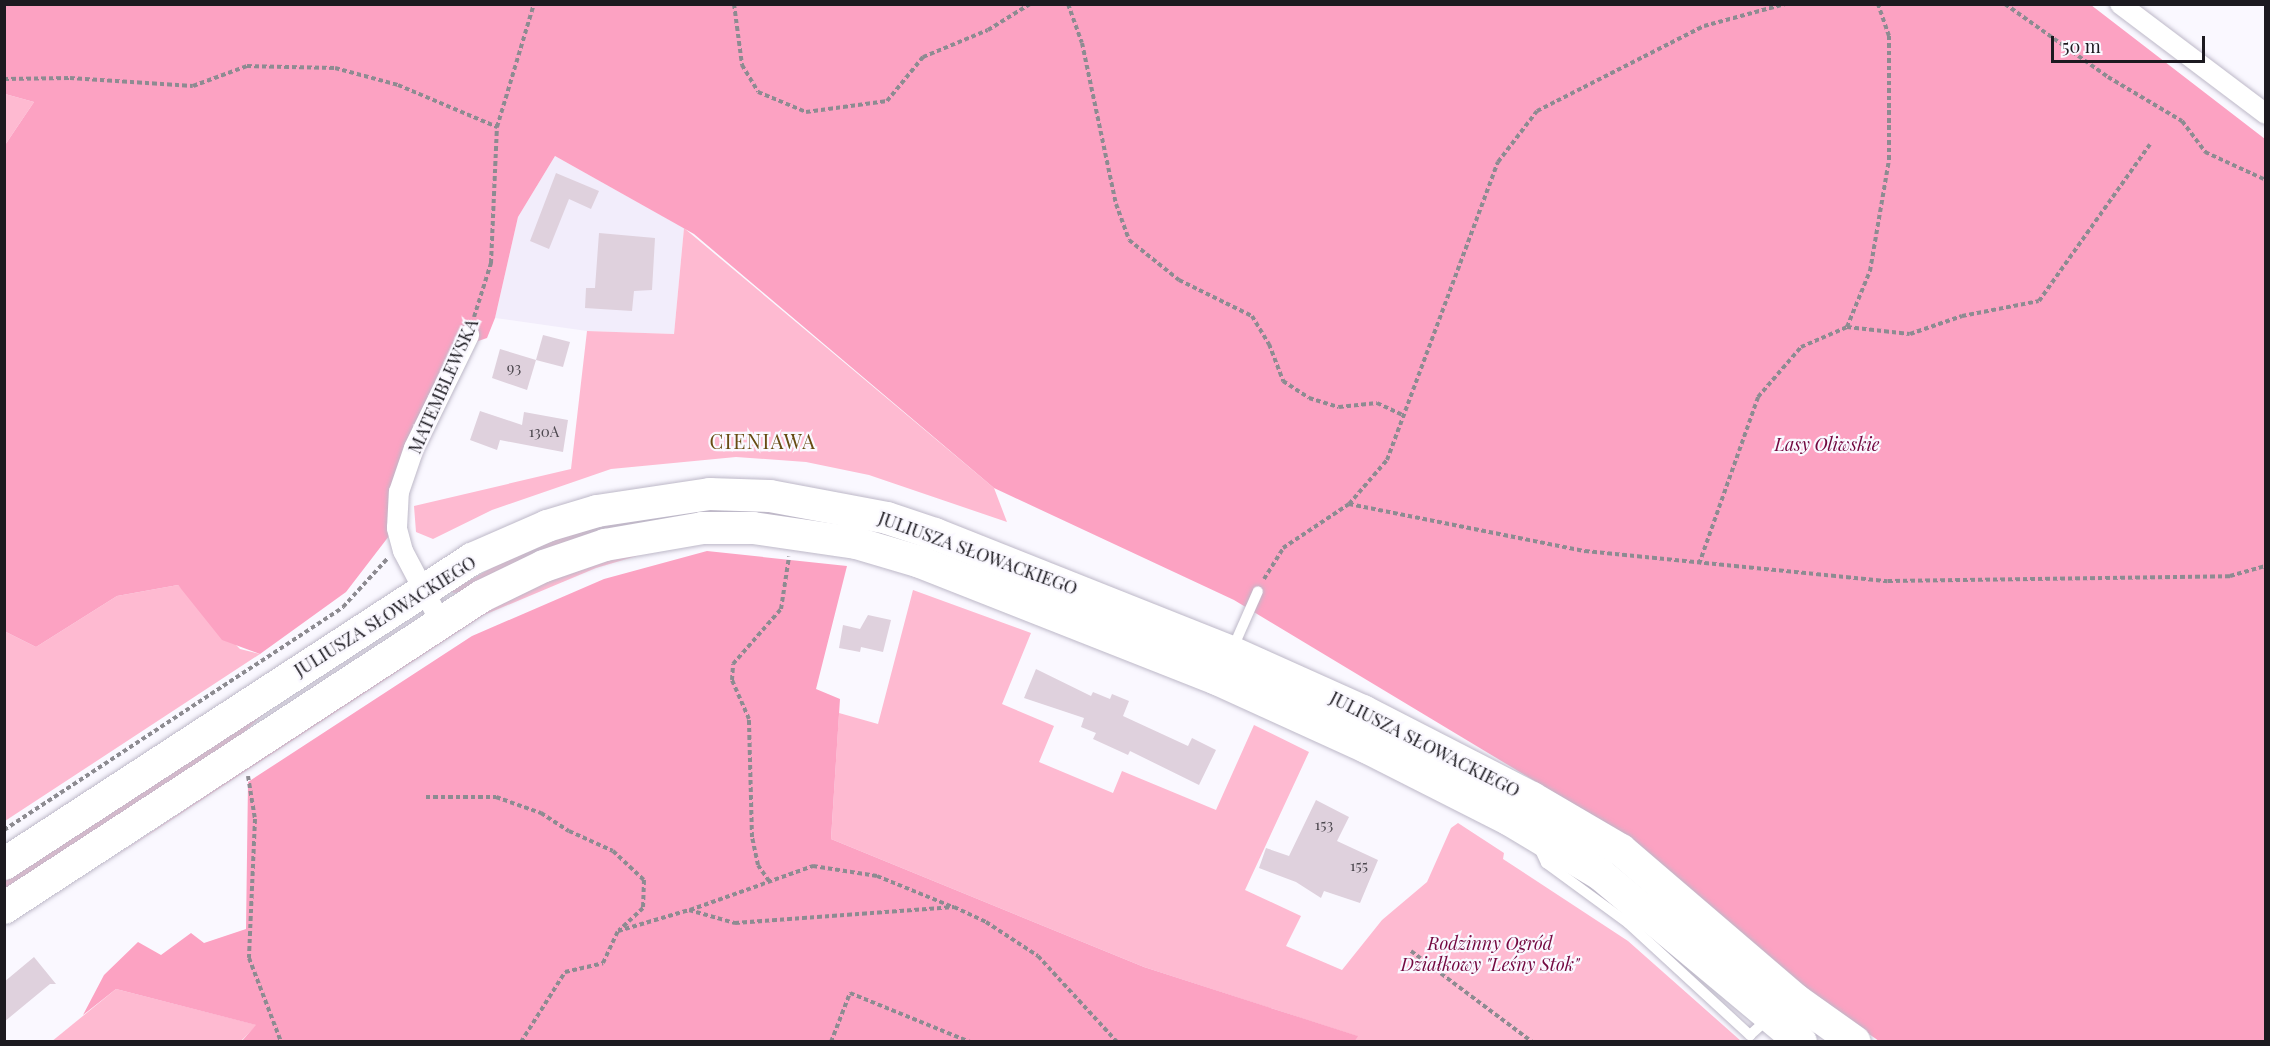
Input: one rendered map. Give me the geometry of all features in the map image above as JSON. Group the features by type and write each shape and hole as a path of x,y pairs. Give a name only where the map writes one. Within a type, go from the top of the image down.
{"main road":[{"name":"JULIUSZA SŁOWACKIEGO","path":"4,864 421,590 472,559 526,535 597,511 710,494 770,496 887,518 1224,666 1366,747 1538,837 1630,896 1769,1017 1801,1041"},
{"name":"JULIUSZA SŁOWACKIEGO","path":"4,908 440,621 544,566 605,545 702,528 753,528 856,543 920,562 1394,727 1532,798 1621,850 1796,1000 1855,1041"}],"street":[{"path":"2120,4 2265,114"},
{"name":"MATEMBLEWSKA","path":"440,621 421,590 403,551 397,528 399,492 414,448 469,335"}],"lane":[{"path":"1224,666 1258,591"}],"path":[{"name":"MATEMBLEWSKA","path":"469,335 490,263 496,127 534,4"},
{"path":"734,4 742,65 758,93 806,112 887,101 923,57 988,30 1030,4"},
{"path":"1068,4 1082,43 1116,204 1129,240 1179,280 1252,316 1269,344 1283,381 1309,399 1340,407 1377,403 1405,416"},
{"path":"1258,591 1283,548 1350,504 1387,460 1498,162 1537,111 1704,26 1785,4"},
{"path":"1847,327 1870,272 1889,160 1889,36 1878,4"},
{"path":"2006,4 2108,77 2182,121 2205,152 2265,180"},
{"path":"4,79 70,78 193,86 247,66 335,68 399,85 496,127"},
{"path":"1699,564 1758,397 1801,347 1847,327 1910,334 1962,316 2039,301 2150,144"},
{"path":"1350,504 1585,550 1699,564 1888,581 2230,576 2265,566"},
{"path":"770,881 758,865 752,837 749,719 732,680 733,664 781,609 791,547"},
{"path":"4,830 343,607 389,557 403,551"},
{"path":"237,779 247,773 254,795 249,958 281,1041"},
{"path":"426,797 496,797 541,813 569,831 613,851 644,880 643,908 618,931 603,963 565,972 521,1041"},
{"path":"618,931 689,910 813,866 877,876 986,922 1038,956 1117,1041"},
{"path":"689,910 735,923 954,907"},
{"path":"1411,951 1532,1041"},
{"path":"831,1041 850,993 970,1041"}],"shaded area":[{"path":"555,156 684,228 674,334 587,331 495,318 518,217"}],"green space":[{"name":"Lasy Oliwskie","path":"4,5 2091,5 2265,139 2265,1041 1879,1041 1810,993 1636,842 1234,600 994,488 694,234 555,156 518,217 495,318 487,338 455,349 389,536 346,592 260,654 222,640 178,585 117,596 36,647 4,631 5,145 34,102 5,94"},
{"path":"5,94 34,102 5,145"},
{"path":"684,228 994,488 1007,522 869,475 806,462 736,457 611,469 492,510 433,539 416,532 414,506 571,469 587,331 674,334"},
{"path":"754,508 894,534 1169,640 780,517 454,593 451,591 511,557 594,526 671,511"},
{"path":"657,550 596,568 484,615 110,860 481,611 588,563"},
{"path":"707,551 847,566 816,689 840,699 831,839 1144,967 1358,1036 1355,1041 241,1042 256,1025 116,989 83,1015 104,975 138,942 161,955 191,933 204,943 246,929 248,782 472,636 604,579"},
{"path":"178,585 240,649 260,654 5,821 4,631 36,647 117,596"},
{"name":"Rodzinny Ogród Działkowy \"Leśny Stok\"","path":"913,590 1031,633 1002,704 1054,726 1039,762 1113,793 1122,771 1216,810 1254,725 1309,752 1245,890 1301,916 1286,946 1342,970 1382,920 1427,882 1451,828 1458,823 1504,853 1503,859 1628,941 1741,1041 1355,1041 1357,1036 1144,967 831,839 839,713 878,724"},
{"path":"272,706 228,747 5,894 5,881"},
{"path":"116,989 257,1025 241,1041 51,1042"}],"building":[{"path":"556,173 599,191 591,209 569,199 549,249 530,241"},
{"path":"599,233 655,238 652,290 634,291 632,311 585,308 586,288 595,288"},
{"path":"543,335 570,342 563,367 536,360"},
{"path":"500,349 536,360 527,390 492,378"},
{"path":"480,411 522,425 524,412 568,420 563,452 500,440 497,450 470,440"},
{"path":"868,615 891,620 883,652 861,647 860,652 839,648 843,625 860,629"},
{"path":"1036,669 1091,696 1093,692 1110,699 1112,694 1129,701 1123,716 1188,746 1192,738 1216,750 1199,785 1130,751 1128,755 1093,739 1096,733 1081,727 1084,718 1024,698"},
{"path":"1316,800 1349,817 1337,841 1378,860 1360,903 1324,891 1321,898 1296,882 1259,868 1266,848 1289,856"},
{"path":"34,957 56,984 50,984 4,1022 4,982"}],"district":[{"name":"CIENIAWA","path":"763,440"}]}
